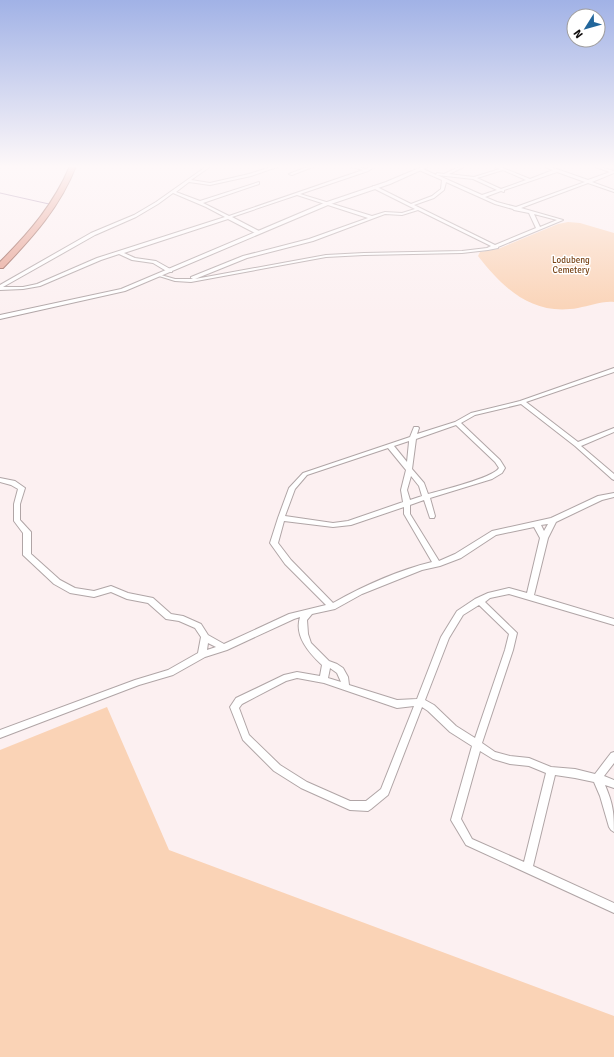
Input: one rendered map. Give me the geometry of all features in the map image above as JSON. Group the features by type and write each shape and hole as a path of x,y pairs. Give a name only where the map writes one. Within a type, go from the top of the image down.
{"highway":[{"path":"0,266 48,215"}],"street":[{"path":"0,288 93,234 136,215"},
{"path":"0,317 123,290 161,276 257,232 299,215"},
{"path":"364,215 370,217"},
{"path":"188,281 245,257 311,240 376,215"},
{"path":"431,215 496,247"},
{"path":"532,215 539,229"},
{"path":"161,276 176,280 188,281 326,256 466,252 496,247 561,220 541,215"},
{"path":"0,288 23,288 38,286 94,260 121,253 228,216 257,232"},
{"path":"121,253 134,259 154,262 170,271"},
{"path":"332,606 288,562 274,543 292,488 305,474 457,423 473,414 522,402 614,370"},
{"path":"522,402 577,445 614,478"},
{"path":"281,518 341,524 490,478 500,472 502,468 498,461 457,423"},
{"path":"416,428 413,437 409,471 404,490 407,503 407,514 437,564"},
{"path":"577,445 614,430"},
{"path":"389,445 422,485 432,516"},
{"path":"0,480 13,483 22,488 17,504 17,521 27,532 27,555 57,582 73,591 94,594 111,590 127,596 150,600 169,616 180,618 198,626 205,637 224,648"},
{"path":"0,734 131,685 170,673 202,655 224,648 292,616 332,606 359,592 420,568 437,564 458,556 494,532 553,520 600,498 614,495"},
{"path":"530,596 544,538 553,520"},
{"path":"536,523 544,538"},
{"path":"614,622 509,591 488,596 460,613 445,637 420,702 384,792 368,806 350,805 304,785 272,764 246,737 234,707 238,701 284,678 297,675 324,680 397,704 420,702 431,708 453,729 493,755 510,760 529,762 551,771 563,771 597,778 614,784"},
{"path":"478,601 513,633 509,650 477,745 456,820 469,842 614,908"},
{"path":"312,610 303,619 303,632 307,645 326,664 336,666 345,677 345,686"},
{"path":"292,616 303,619"},
{"path":"202,655 205,637"},
{"path":"324,680 326,664"},
{"path":"597,778 614,756"},
{"path":"527,869 551,771"},
{"path":"597,778 606,796 614,827"}],"green space":[{"name":"Lodubeng Cemetery","path":"568,222 580,223 614,233 614,302 605,302 578,308 562,309 547,308 533,304 509,289 478,256 480,252 498,249 558,224"},
{"path":"107,707 169,850 614,1016 614,1057 0,1057 0,750"}]}
